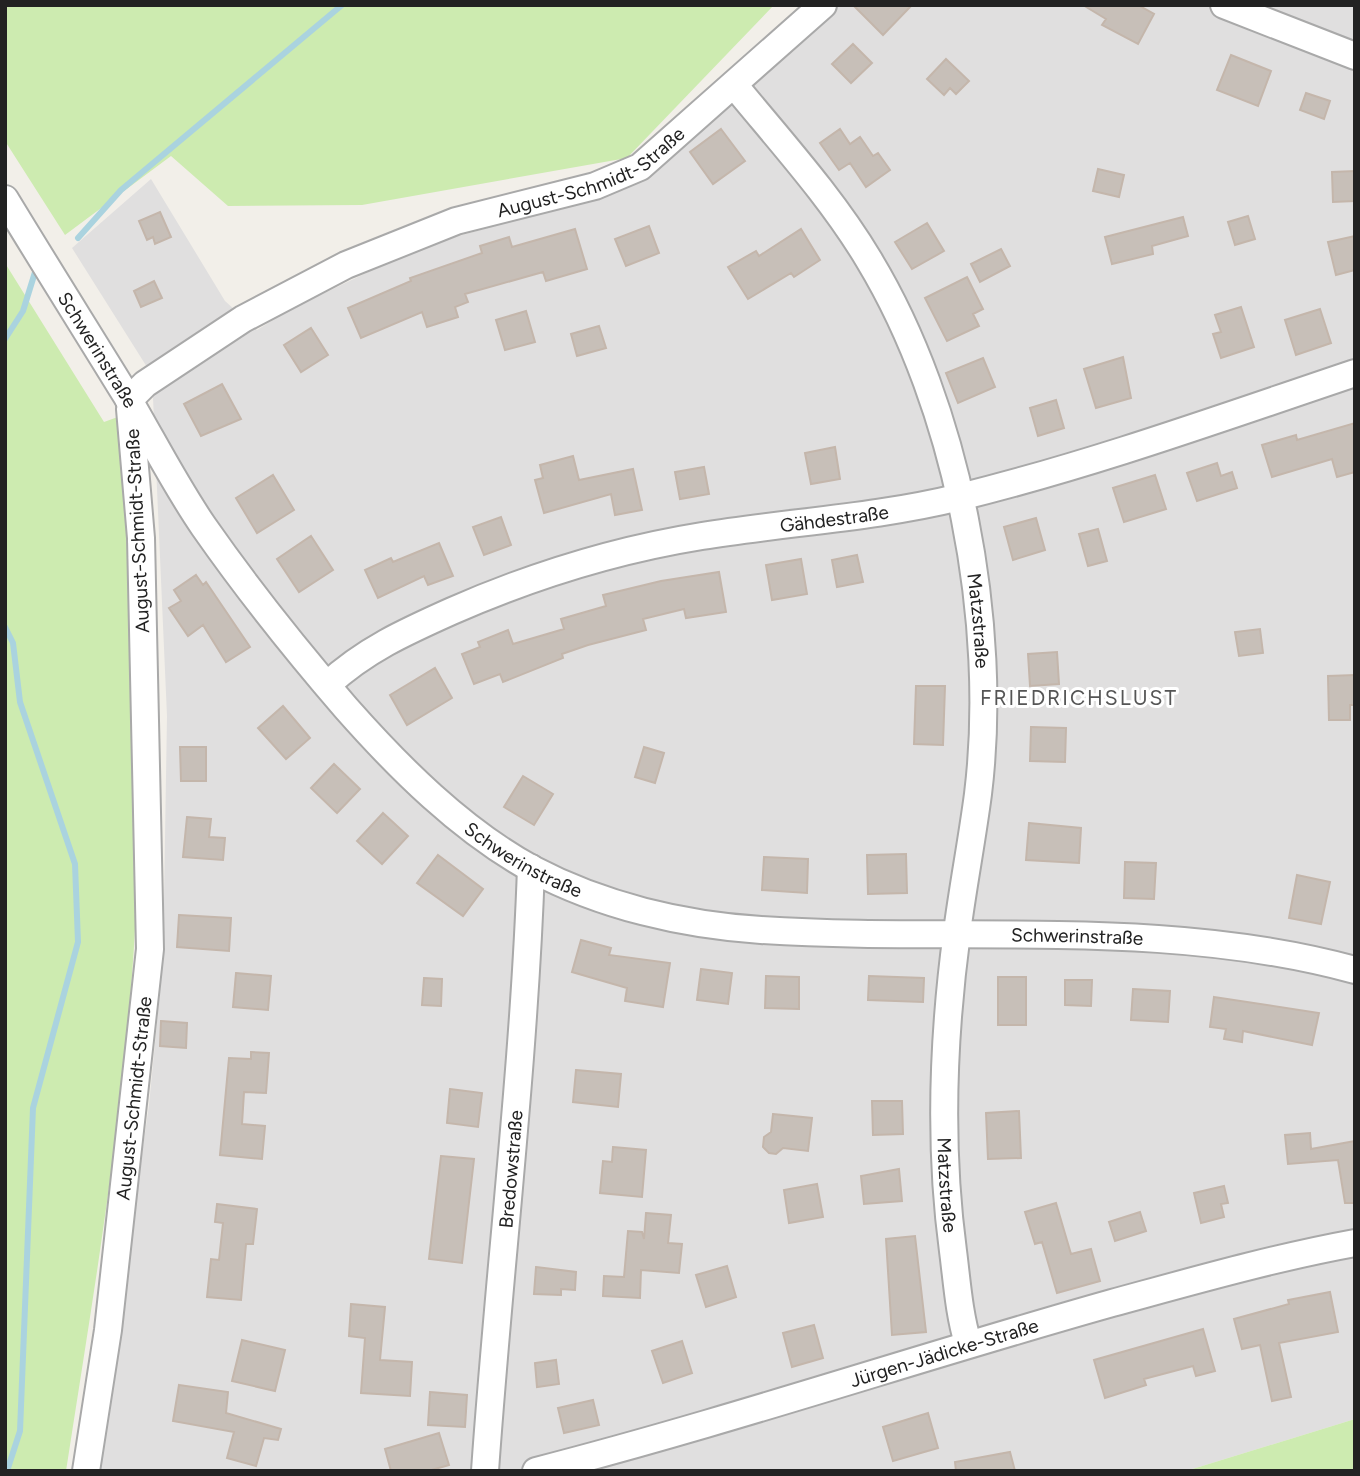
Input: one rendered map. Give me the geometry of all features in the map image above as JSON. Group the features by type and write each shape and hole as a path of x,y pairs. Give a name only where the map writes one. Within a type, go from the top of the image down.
{"street":[{"name":"August-Schmidt-Straße","path":"86,1471 108,1330 150,949 141,538 129,400 145,384 243,319 346,265 456,222 624,177 640,167 735,86 823,5"},
{"path":"1224,5 1355,56"},
{"name":"Matzstraße","path":"735,86 846,225 870,262 922,370 960,497 977,586 983,682 978,791 956,935 947,1063 945,1156 948,1216 962,1325 968,1343"},
{"name":"Schwerinstraße","path":"5,199 204,526 279,631 414,779 485,839 531,868 621,906 707,924 758,930 956,935 1102,935 1209,943 1301,955 1355,970"},
{"name":"Gähdestraße","path":"327,685 355,660 420,626 475,601 571,566 702,536 855,517 960,497 1079,464 1355,373"},
{"name":"Bredowstraße","path":"485,1471 509,1160 526,1002 531,868"},
{"name":"Jürgen-Jädicke-Straße","path":"536,1471 633,1446 968,1343 1212,1276 1355,1243"}],"shaded area":[{"path":"808,5 1355,5 1355,1419 1186,1471 97,1471 149,1105 163,960 167,716 152,375 72,248 151,179 225,301 257,330 289,310 385,264 455,237 582,202"}],"green space":[{"path":"5,5 774,5 627,158 362,205 228,206 171,156 65,235 5,141"},
{"path":"5,263 104,422 126,414 137,886 133,959 110,1179 66,1471 5,1471"},
{"path":"1355,1419 1355,1471 1186,1471"}],"building":[{"path":"853,5 912,5 883,35"},
{"path":"1083,5 1138,5 1154,14 1138,44 1102,25 1106,19"},
{"path":"853,44 872,63 851,83 832,64"},
{"path":"1231,55 1271,71 1258,106 1217,90"},
{"path":"946,59 969,81 956,94 950,88 944,95 927,79"},
{"path":"1306,93 1330,101 1324,119 1300,110"},
{"path":"721,129 745,161 713,184 690,152"},
{"path":"840,129 850,144 860,137 873,156 878,153 890,170 866,187 850,163 839,170 820,143"},
{"path":"1098,169 1124,175 1119,197 1093,191"},
{"path":"1355,171 1355,201 1333,202 1332,172"},
{"path":"160,212 171,237 155,244 153,237 147,240 139,221"},
{"path":"1248,216 1255,239 1235,245 1228,222"},
{"path":"1183,217 1188,236 1152,246 1153,254 1112,264 1105,237"},
{"path":"927,223 944,251 912,269 895,242"},
{"path":"649,226 659,253 626,266 615,239"},
{"path":"575,229 587,269 546,281 543,272 465,294 468,302 455,307 458,317 427,327 422,312 361,338 348,308 411,281 410,278 482,253 480,246 509,237 512,247"},
{"path":"801,229 820,260 794,277 791,273 748,299 728,267 756,251 759,256"},
{"path":"1355,236 1355,270 1336,275 1328,242"},
{"path":"1001,249 1010,266 980,282 971,264"},
{"path":"967,277 983,309 973,314 979,326 947,341 925,298"},
{"path":"154,281 162,298 141,307 134,291"},
{"path":"1241,307 1254,347 1221,358 1213,334 1221,332 1215,315"},
{"path":"1320,309 1331,343 1296,355 1285,320"},
{"path":"526,311 535,342 505,350 496,320"},
{"path":"599,326 606,348 577,356 571,334"},
{"path":"311,328 328,355 301,372 284,345"},
{"path":"1123,357 1131,398 1096,408 1084,369"},
{"path":"983,358 995,387 958,403 946,373"},
{"path":"222,384 241,419 201,436 184,404"},
{"path":"1056,400 1064,428 1038,436 1030,408"},
{"path":"1355,423 1355,472 1337,477 1332,459 1272,477 1262,445 1296,435 1297,440"},
{"path":"835,447 840,479 811,484 805,453"},
{"path":"573,456 579,480 633,469 642,510 615,515 611,494 544,513 535,480 543,478 540,465"},
{"path":"1217,463 1221,476 1232,472 1237,488 1197,501 1187,473"},
{"path":"704,467 709,494 680,499 675,472"},
{"path":"273,475 294,510 257,533 236,498"},
{"path":"1155,475 1166,509 1124,522 1113,488"},
{"path":"501,517 511,545 484,555 473,527"},
{"path":"1036,518 1045,550 1013,560 1004,527"},
{"path":"1098,529 1107,561 1088,566 1079,534"},
{"path":"311,536 333,570 299,592 277,559"},
{"path":"439,543 453,576 428,585 424,576 378,598 365,570 391,558 393,562"},
{"path":"857,555 863,582 837,587 832,560"},
{"path":"801,559 807,594 772,600 766,565"},
{"path":"719,572 726,612 686,618 684,609 643,619 646,630 562,654 563,658 503,682 500,674 474,684 462,654 480,647 478,642 508,630 513,644 564,629 561,619 606,606 603,595 661,581"},
{"path":"196,575 203,585 206,582 250,647 226,662 203,625 188,636 169,608 181,601 174,590"},
{"path":"1260,629 1263,653 1239,656 1235,632"},
{"path":"1057,652 1059,684 1030,686 1028,654"},
{"path":"435,668 452,698 407,725 390,695"},
{"path":"1355,675 1355,705 1350,705 1350,720 1329,720 1328,676"},
{"path":"916,686 945,686 943,745 914,744"},
{"path":"283,706 310,738 286,759 258,728"},
{"path":"1031,727 1066,728 1065,762 1030,761"},
{"path":"180,747 206,747 206,781 181,781"},
{"path":"644,747 664,753 655,783 635,777"},
{"path":"334,764 360,789 337,813 311,788"},
{"path":"523,776 553,794 534,825 504,807"},
{"path":"383,813 408,836 382,864 357,841"},
{"path":"187,817 211,819 209,837 225,838 223,860 183,857"},
{"path":"1029,823 1081,828 1079,863 1026,860"},
{"path":"906,854 907,893 868,894 867,855"},
{"path":"438,855 483,889 463,916 417,883"},
{"path":"764,857 808,859 807,893 762,890"},
{"path":"1125,862 1156,863 1154,899 1124,898"},
{"path":"1297,875 1330,882 1321,924 1289,918"},
{"path":"179,915 231,918 229,951 177,947"},
{"path":"581,940 611,948 609,955 670,963 663,1007 625,1001 627,988 572,972"},
{"path":"701,969 732,973 728,1004 697,1000"},
{"path":"236,973 271,976 268,1010 233,1007"},
{"path":"766,976 799,977 799,1009 765,1008"},
{"path":"869,976 924,978 923,1002 868,1000"},
{"path":"998,977 1026,977 1026,1025 998,1025"},
{"path":"424,978 442,979 441,1006 422,1005"},
{"path":"1065,980 1092,980 1091,1006 1065,1005"},
{"path":"1133,989 1170,991 1168,1022 1131,1020"},
{"path":"1214,997 1319,1013 1312,1045 1243,1031 1242,1042 1224,1039 1226,1029 1210,1027"},
{"path":"161,1021 187,1023 186,1048 160,1046"},
{"path":"251,1052 269,1053 266,1093 244,1092 242,1124 265,1126 262,1159 220,1155 229,1058 251,1059"},
{"path":"576,1070 621,1074 618,1107 573,1102"},
{"path":"450,1089 482,1093 478,1127 447,1123"},
{"path":"872,1101 902,1101 903,1134 873,1135"},
{"path":"1019,1111 1021,1158 988,1159 986,1113"},
{"path":"773,1114 812,1118 808,1151 783,1148 776,1154 769,1153 763,1147 764,1137 771,1132"},
{"path":"1310,1133 1311,1149 1355,1141 1355,1203 1345,1203 1338,1160 1288,1164 1285,1135"},
{"path":"613,1147 646,1150 642,1197 600,1193 603,1161 612,1162"},
{"path":"441,1156 474,1159 462,1263 429,1259"},
{"path":"899,1169 902,1201 864,1204 861,1176"},
{"path":"817,1184 823,1217 789,1223 784,1190"},
{"path":"1224,1186 1228,1203 1221,1204 1224,1217 1201,1223 1194,1193"},
{"path":"1056,1203 1071,1254 1091,1249 1100,1281 1057,1293 1042,1242 1035,1244 1025,1212"},
{"path":"217,1204 257,1209 253,1244 246,1244 241,1300 207,1297 211,1259 219,1260 223,1223 215,1222"},
{"path":"1140,1212 1146,1231 1115,1241 1109,1222"},
{"path":"646,1213 671,1215 668,1243 682,1244 679,1273 641,1270 640,1298 603,1296 604,1276 624,1277 628,1231 642,1232 644,1239"},
{"path":"915,1236 926,1332 892,1335 886,1239"},
{"path":"727,1266 736,1297 706,1307 696,1275"},
{"path":"536,1267 576,1272 575,1290 561,1289 561,1295 534,1294"},
{"path":"1330,1292 1338,1332 1279,1343 1291,1397 1272,1401 1260,1345 1242,1349 1234,1319 1289,1304 1288,1300"},
{"path":"351,1304 385,1307 380,1360 412,1362 410,1396 361,1393 365,1338 349,1336"},
{"path":"814,1325 823,1358 792,1367 783,1333"},
{"path":"1203,1329 1215,1371 1196,1376 1193,1366 1144,1379 1146,1385 1105,1398 1094,1360"},
{"path":"242,1340 285,1350 275,1391 232,1381"},
{"path":"682,1341 692,1373 663,1383 652,1351"},
{"path":"556,1360 559,1384 537,1387 535,1363"},
{"path":"179,1385 228,1392 226,1413 281,1429 278,1440 264,1438 256,1466 227,1458 234,1432 173,1421"},
{"path":"430,1392 467,1395 465,1427 428,1425"},
{"path":"593,1400 599,1425 564,1433 558,1408"},
{"path":"928,1413 938,1448 893,1461 883,1427"},
{"path":"439,1433 449,1465 428,1471 391,1471 385,1449"},
{"path":"1010,1452 1015,1471 956,1471 955,1462"}],"waterway":[{"path":"78,238 121,190 342,5"},
{"path":"5,339 23,311 36,269"},
{"path":"5,627 13,643 20,702 75,864 78,942 33,1108 20,1431 7,1471"}],"district":[{"name":"FRIEDRICHSLUST","path":"1079,698"}]}
